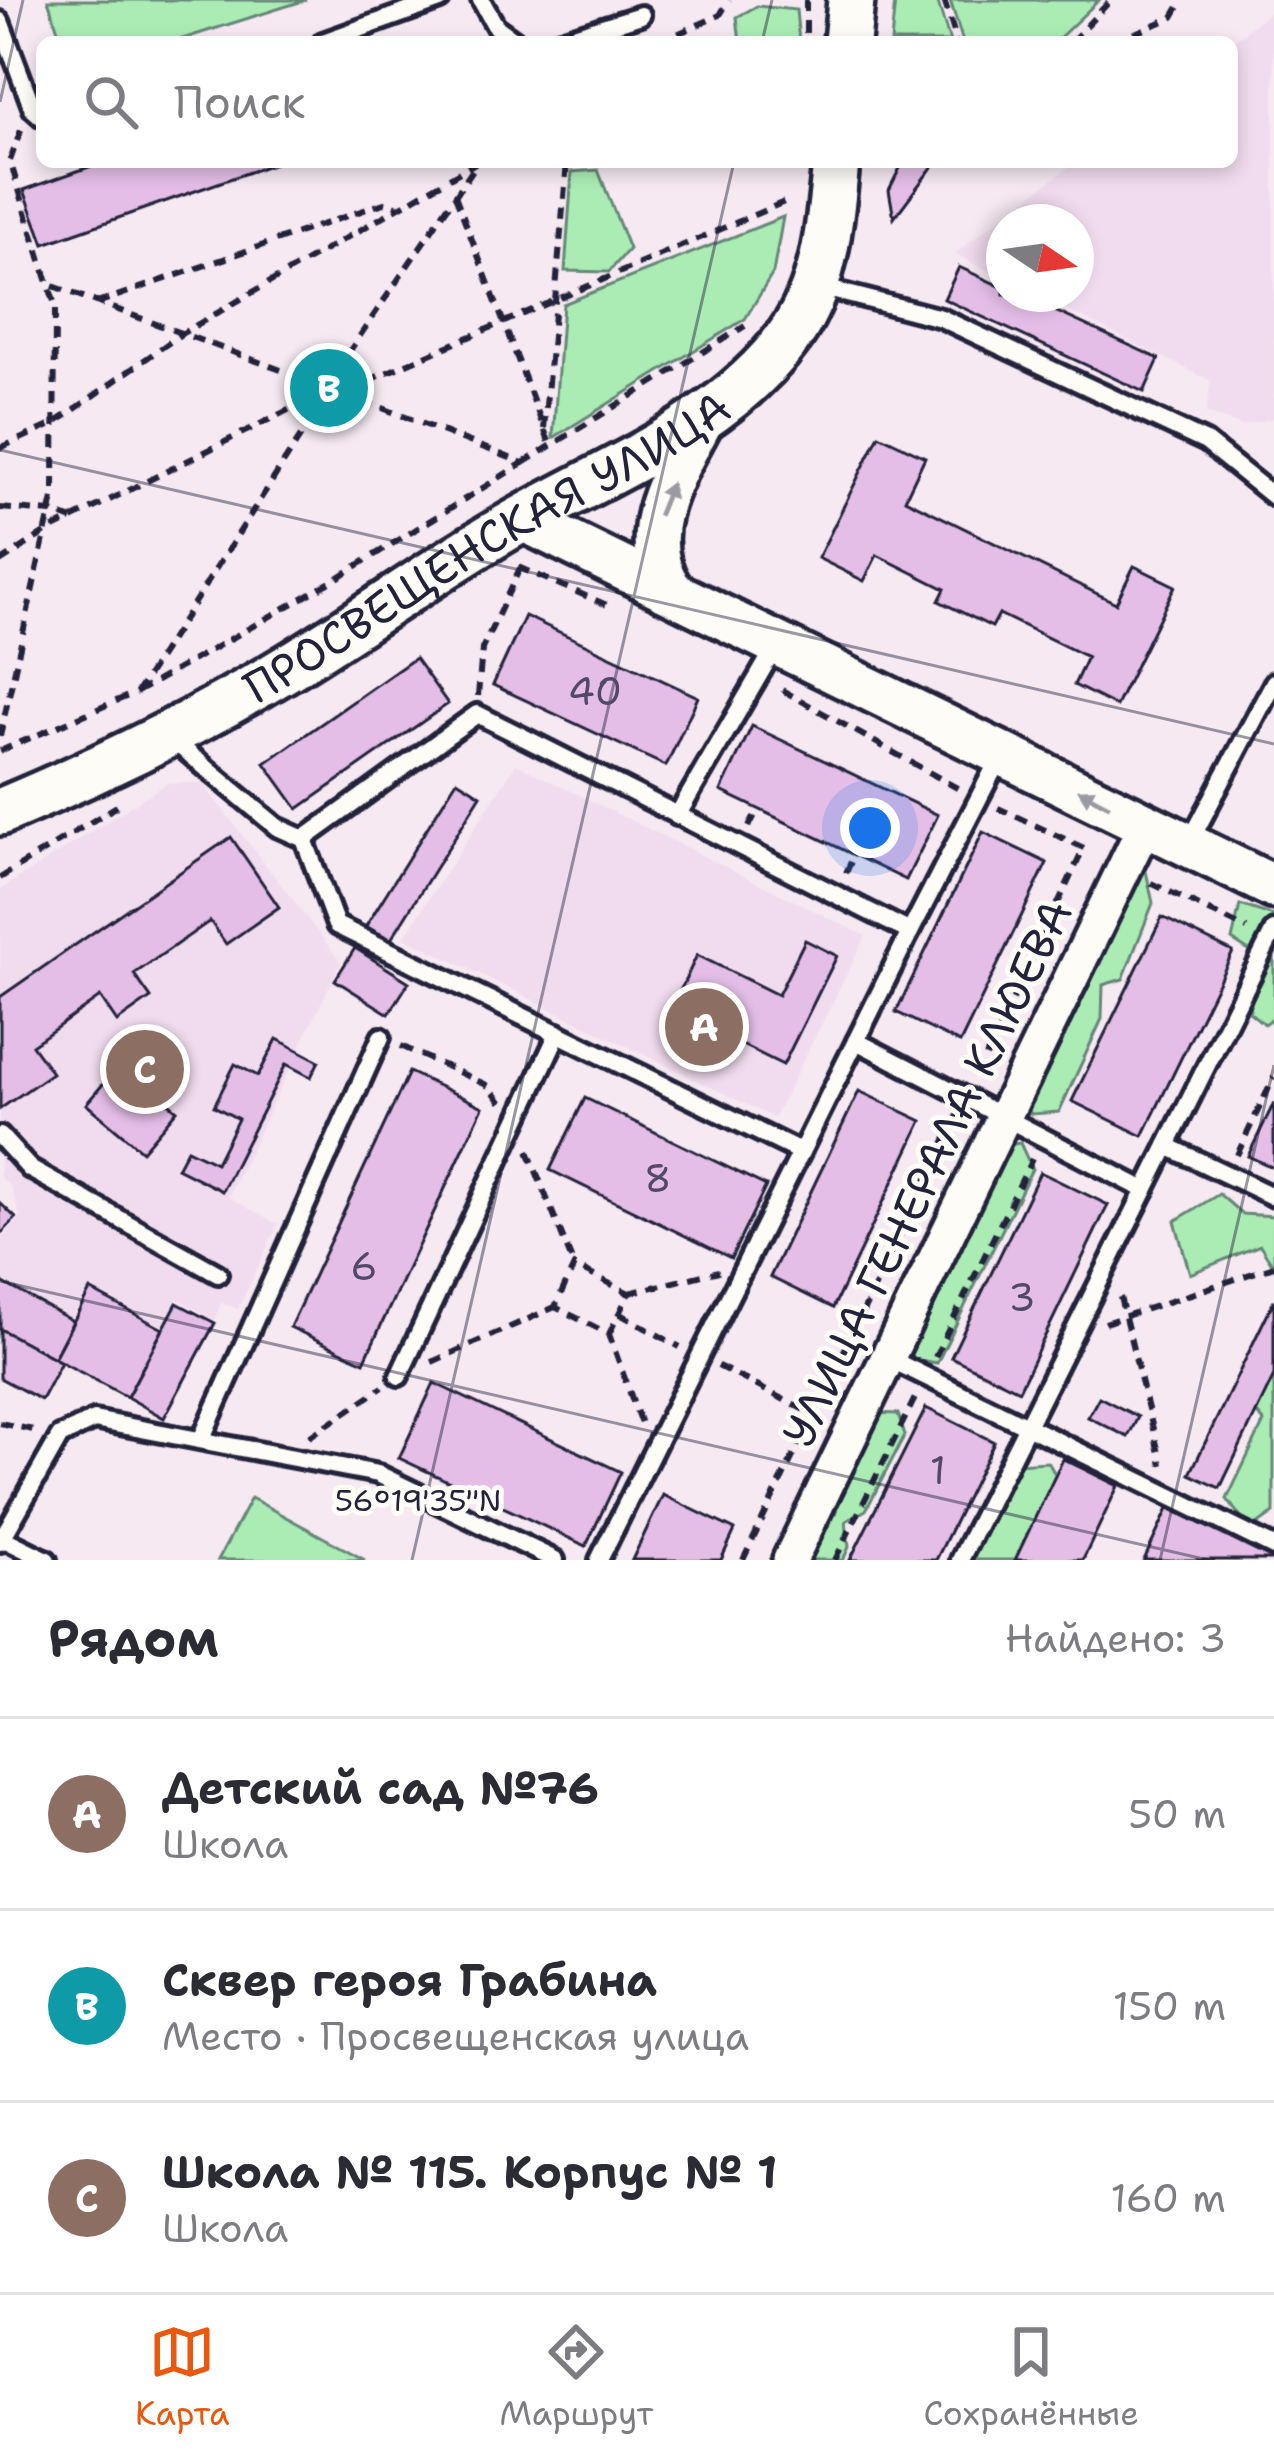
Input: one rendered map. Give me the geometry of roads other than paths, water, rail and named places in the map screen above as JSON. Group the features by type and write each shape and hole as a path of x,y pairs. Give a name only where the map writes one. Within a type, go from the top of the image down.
{"main road":[{"path":"848,36 851,0"},
{"name":"ПРОСВЕЩЕНСКАЯ УЛИЦА","path":"0,812 166,734 289,667 522,519 581,490 705,414 770,359 816,286 835,168"}],"street":[{"path":"669,587 654,556 656,522 705,414"},
{"path":"522,519 1274,887"},
{"name":"УЛИЦА ГЕНЕРАЛА КЛЮЕВА","path":"790,1560 1145,825"}],"lane":[{"path":"340,36 440,0"},
{"path":"481,0 496,27 509,36"},
{"path":"574,36 641,15"},
{"path":"0,21 36,108"},
{"path":"816,286 941,318 1206,442 1274,496"},
{"path":"677,816 778,641"},
{"path":"1188,846 1274,682"},
{"path":"304,839 477,714 910,932"},
{"path":"166,734 277,827 304,839 336,925 800,1152"},
{"path":"599,1560 1004,751"},
{"path":"960,1560 1272,935"},
{"path":"399,1376 558,1033"},
{"path":"201,1440 381,1037"},
{"path":"856,1040 1144,1190"},
{"path":"0,1136 30,1169 218,1274"},
{"path":"1167,1146 1274,1197"},
{"path":"888,1358 1274,1547"},
{"path":"46,1560 1,1539 60,1436 94,1420 378,1474 555,1560"}],"place":[{"name":"Сквер героя Грабина","path":"329,388"},
{"name":"Детский сад №76","path":"704,1027"},
{"name":"Школа № 115. Корпус № 1","path":"145,1069"}]}
